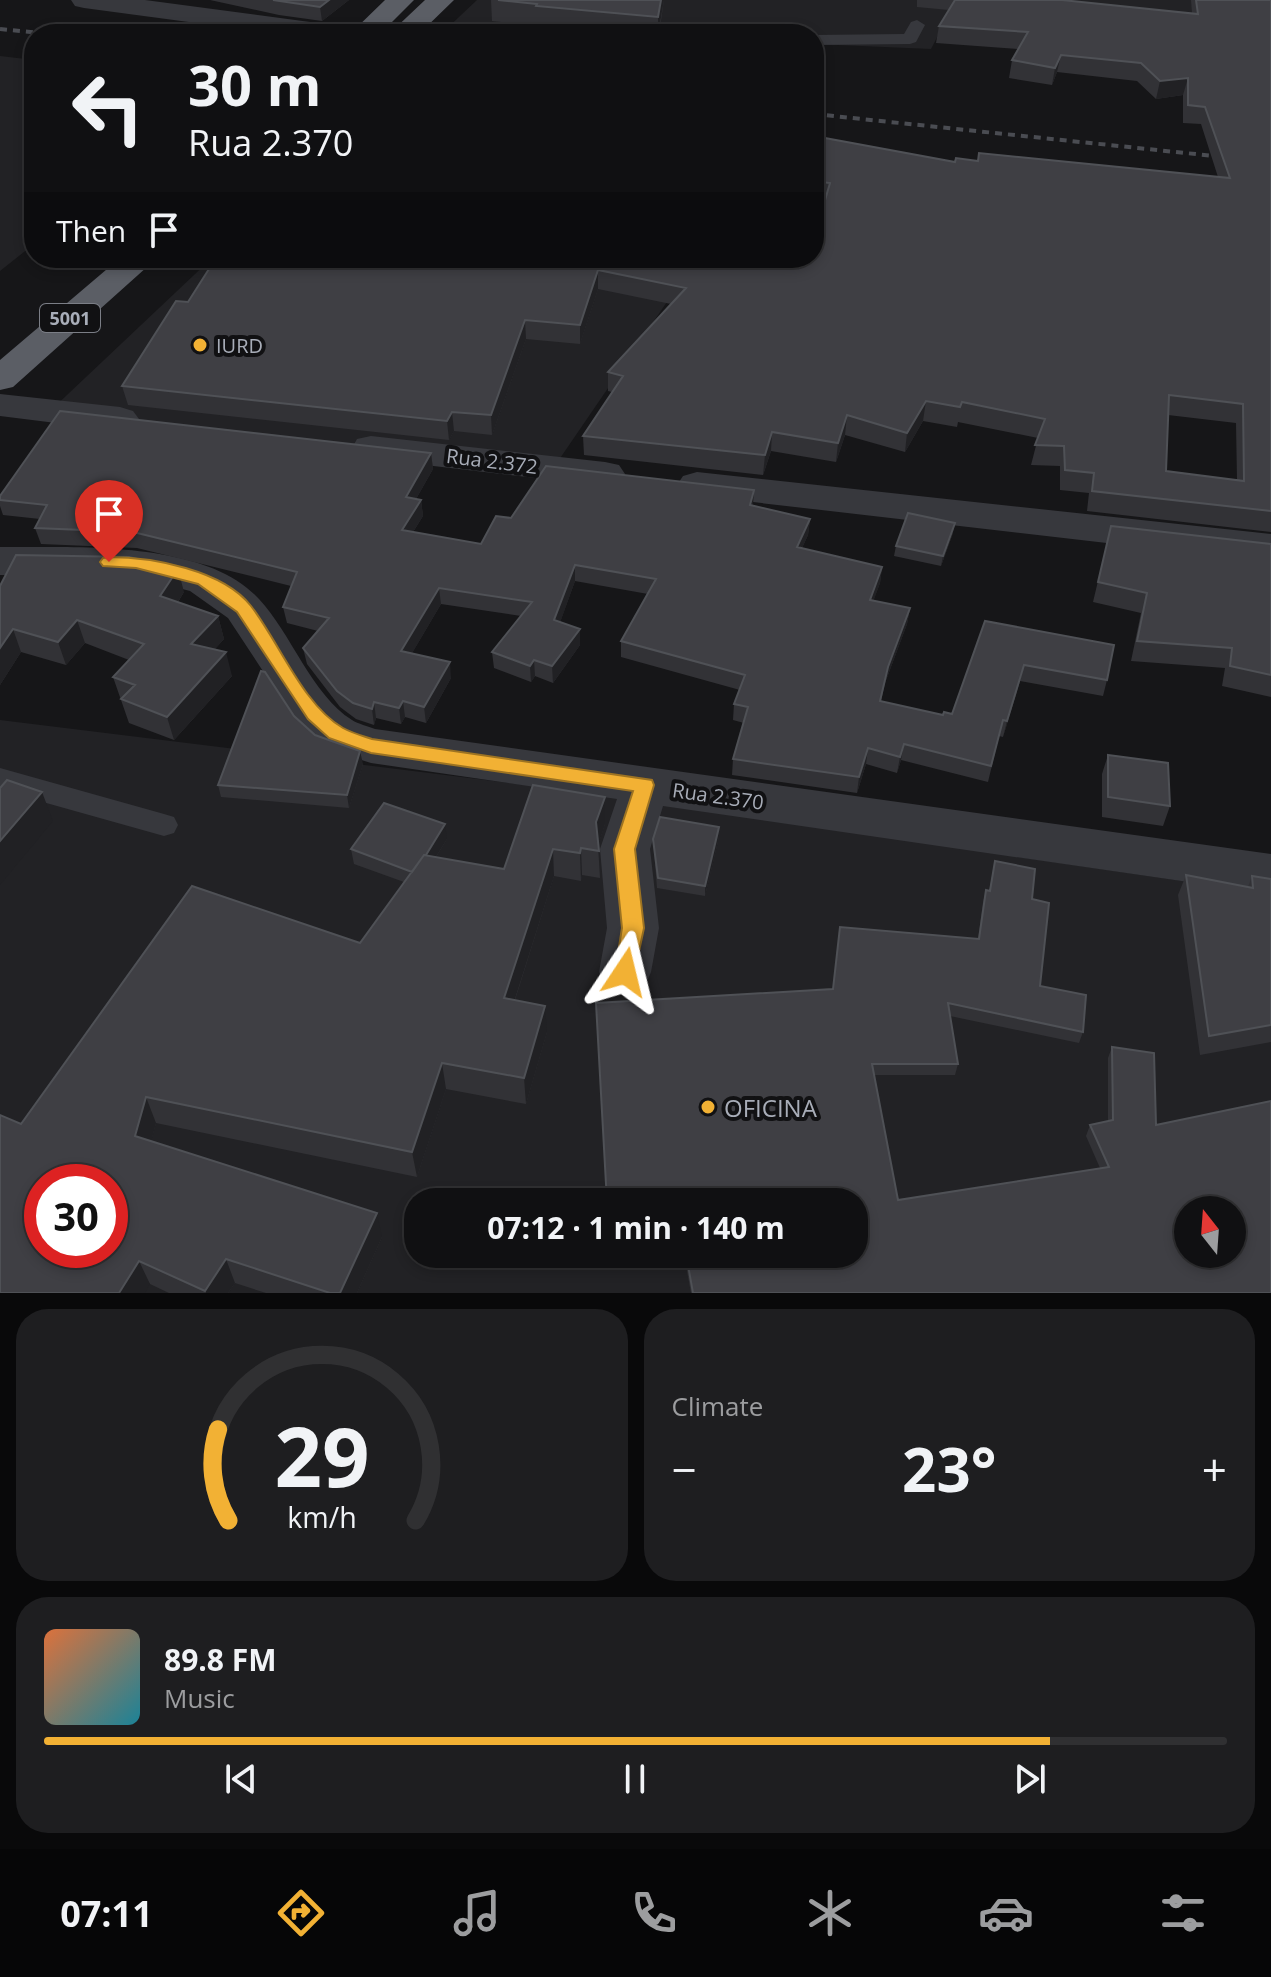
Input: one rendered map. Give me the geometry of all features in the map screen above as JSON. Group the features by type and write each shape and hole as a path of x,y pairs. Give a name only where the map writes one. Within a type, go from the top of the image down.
{"highway":[{"path":"375,24 401,0"},
{"path":"415,24 441,0"},
{"path":"0,341 87,268"},
{"name":"5001","path":"0,379 128,268"}],"street":[{"path":"84,0 265,24"},
{"path":"0,405 158,423"},
{"name":"Rua 2.372","path":"332,443 1271,548"},
{"name":"Rua 2.370","path":"0,561 136,563 204,580 243,608 315,714 336,733 371,746 1271,874"},
{"path":"625,972 633,928 625,849 645,785"}],"lane":[{"path":"824,40 910,39 917,25"},
{"path":"0,779 164,825"}],"shaded area":[{"path":"477,0 1271,0 1271,48 946,20 931,49 824,44 824,24 452,24"},
{"path":"0,56 24,59 24,252 0,271"},
{"path":"201,268 690,268 552,470 49,412"},
{"path":"0,720 559,789 1271,894 1271,1293 0,1293"}],"building":[{"path":"273,0 329,0 320,7"},
{"path":"498,0 661,0 658,17"},
{"path":"955,0 1062,0 1198,14 1196,0 1271,0 1271,511 1092,491 1094,473 1065,470 1064,446 1035,445 1045,419 962,402 960,407 926,401 907,433 847,415 838,443 772,432 765,455 583,436 623,376 608,372 686,288 598,270 580,325 525,320 491,415 452,412 447,421 122,386 176,301 188,302 210,268 824,268 824,204 830,183 824,182 824,138 955,162 956,158 978,161 979,153 1230,178 1205,107 1188,105 1188,78 1160,81 1141,63 1061,55 1055,68 1012,60 1028,32 939,26","holes":["1169,395 1243,404 1244,481 1166,471"]},
{"path":"60,411 431,453 406,497 421,500 402,530 481,544 496,516 511,518 546,466 754,490 750,505 810,519 797,547 882,567 870,600 910,608 888,667 880,701 943,715 944,712 952,714 985,621 1114,645 1107,680 1024,665 1007,721 1003,720 991,766 904,744 900,757 868,748 859,777 733,759 748,707 734,704 745,675 621,641 656,579 575,565 554,620 580,629 552,666 534,660 530,666 492,652 532,602 439,588 401,651 450,662 424,707 403,701 399,708 374,702 372,709 353,703 337,691 303,648 329,618 283,607 297,572 133,532 35,528 47,505 0,500"},
{"path":"908,513 955,523 943,556 896,546"},
{"path":"1111,526 1271,544 1271,675 1230,666 1232,648 1137,641 1147,593 1098,582"},
{"path":"16,555 129,557 178,569 160,596 218,616 191,644 226,652 167,717 121,699 135,685 113,677 144,644 77,620 58,642 13,629 0,648 0,586"},
{"path":"261,671 265,672 294,716 315,735 360,751 347,795 218,785"},
{"path":"1108,755 1168,763 1170,806 1108,797"},
{"path":"7,780 42,792 0,841 0,788"},
{"path":"533,785 605,797 596,822 599,851 581,848 580,853 553,849 504,998 545,1006 524,1078 442,1063 412,1152 146,1097 135,1136 377,1213 340,1293 330,1293 226,1259 205,1291 139,1261 119,1293 0,1293 0,1115 21,1124 192,886 360,943 424,855 504,869"},
{"path":"384,803 445,824 412,872 351,849"},
{"path":"660,817 719,827 705,886 658,878 653,839"},
{"path":"995,861 1035,869 1032,899 1049,903 1040,986 1086,995 1083,1032 948,1003 958,1064 872,1064 898,1200 1109,1167 1090,1125 1113,1120 1112,1047 1154,1053 1156,1125 1271,1101 1271,1293 693,1293 689,1268 868,1268 868,1188 606,1188 596,1003 833,989 840,927 979,939 986,890 990,891"},
{"path":"1186,875 1253,888 1252,876 1271,879 1271,1025 1209,1036"}],"railway":[{"path":"0,29 24,31"},
{"path":"824,115 1271,162"}],"place":[{"name":"IURD","path":"200,345"},
{"name":"OFICINA","path":"708,1107"}],"route":[{"path":"109,562 136,563 204,580 243,608 291,682 315,714 336,733 371,746 645,785 625,849 633,928 625,972"}]}
